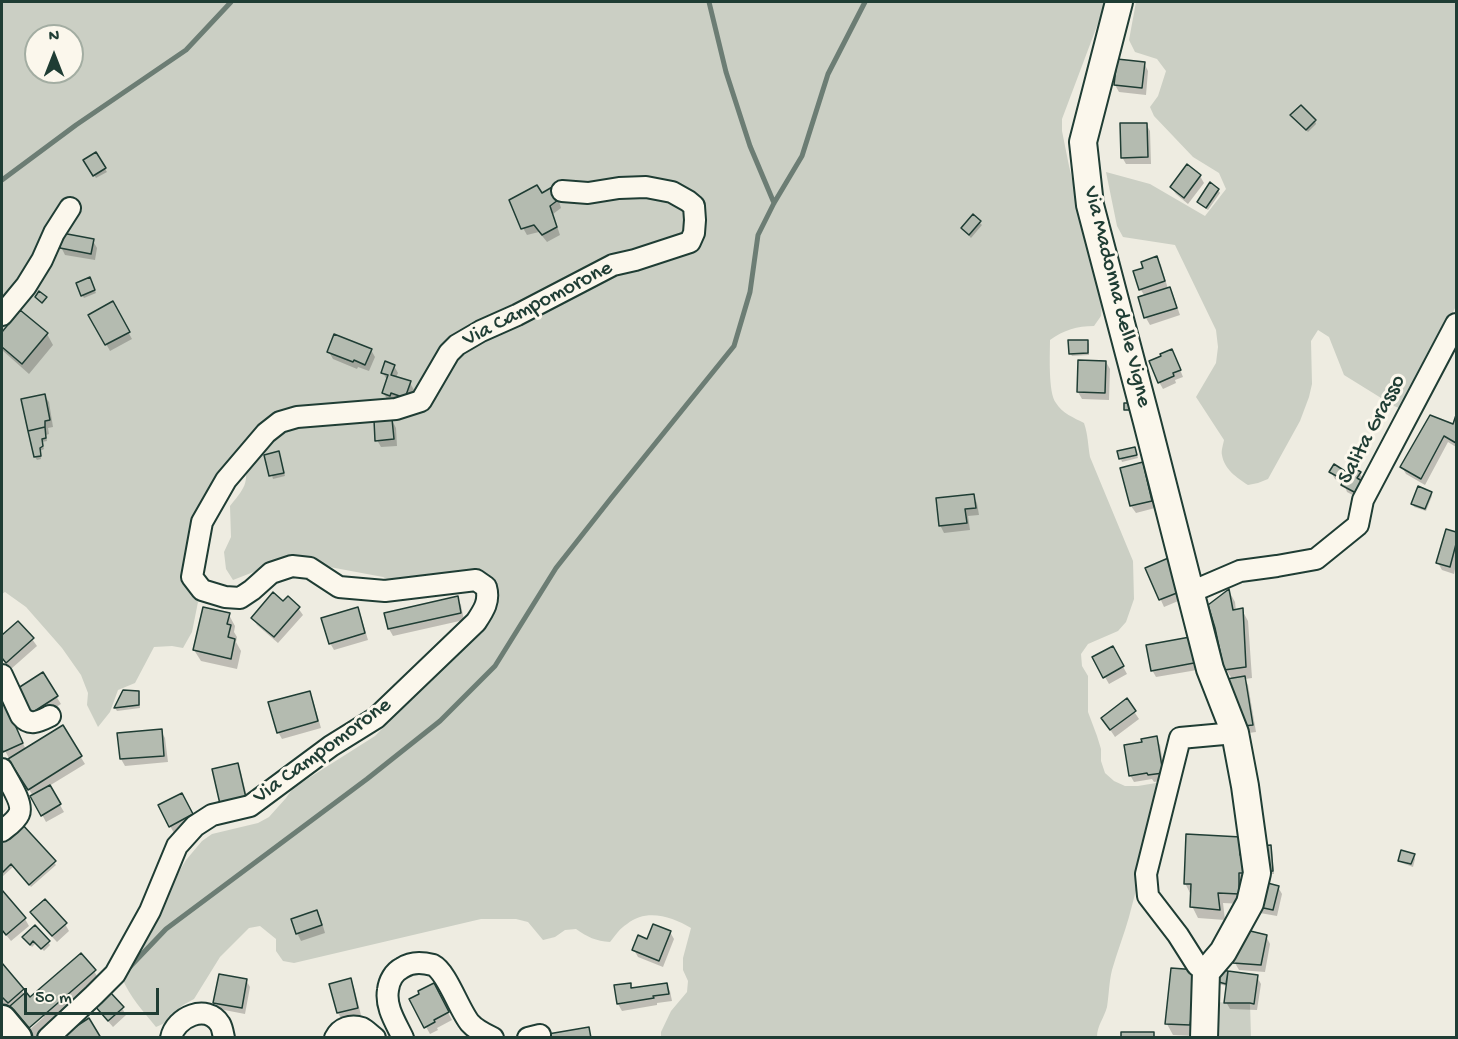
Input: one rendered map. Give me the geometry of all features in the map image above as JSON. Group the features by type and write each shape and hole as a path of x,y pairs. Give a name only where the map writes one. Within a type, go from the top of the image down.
{"street":[{"name":"Via Madonna delle Vigne","path":"1119,2 1083,142 1090,205 1210,669 1235,733 1257,873 1250,903 1223,952 1206,972"},
{"name":"Via Campomorone","path":"48,1038 115,974 150,911 177,846 195,826 212,815 250,806 331,746 376,718 476,622 484,609 488,595 486,587 476,580 386,591 339,588 309,568 292,566 271,573 240,598 225,597 202,590 192,577 202,522 226,480 266,434 280,422 297,417 396,409 422,401 449,353 457,345 613,265 690,242 694,233 694,207 672,192 646,187 588,193 562,191"},
{"path":"2,315 26,286 70,208"},
{"name":"Salita Grasso","path":"1191,592 1240,571 1316,559 1358,525 1363,500 1456,324"},
{"path":"2,675 24,720 36,723 50,716"},
{"path":"1204,1038 1206,972 1197,965 1178,935 1148,896 1146,874 1180,738 1235,733"},
{"path":"2,769 20,808 19,814 2,831"},
{"path":"403,1038 389,1008 388,983 398,970 414,963 434,966 442,974 469,1022 476,1029 493,1038"},
{"path":"171,1038 177,1025 184,1018 194,1014 213,1017 220,1023 224,1038"},
{"path":"335,1038 342,1029 351,1026 362,1028 375,1038"}],"shaded area":[{"path":"2,2 1106,2 1062,119 1069,166 1102,304 1101,316 1094,326 1071,329 1050,340 1051,382 1053,398 1059,407 1068,415 1084,423 1090,457 1133,561 1134,599 1126,622 1118,631 1088,644 1081,654 1082,666 1088,676 1088,712 1101,749 1101,761 1105,773 1114,781 1125,786 1162,782 1129,917 1112,970 1107,1007 1097,1037 661,1037 671,1011 687,992 688,981 683,970 683,958 691,928 676,920 651,915 635,919 627,924 610,942 592,938 576,929 565,930 555,937 543,940 528,922 516,919 481,919 294,963 283,961 276,951 276,939 260,926 249,928 220,957 194,999 183,1005 167,1022 156,1027 133,998 122,978 186,860 202,841 212,834 258,823 269,817 293,788 375,736 484,625 492,590 393,582 383,577 287,559 233,580 226,569 224,552 231,537 230,506 245,483 244,455 230,471 192,582 198,602 192,632 183,648 154,647 135,683 118,690 110,712 98,727 87,705 88,693 81,675 62,648 26,607 5,592 2,594"},
{"path":"1136,2 1456,2 1456,306 1409,412 1394,406 1344,375 1329,337 1318,330 1311,341 1312,384 1300,421 1268,479 1258,483 1248,485 1228,469 1222,453 1224,440 1196,397 1216,363 1218,347 1216,330 1175,245 1123,237 1117,226 1106,172 1150,184 1205,216 1226,189 1219,173 1193,157 1154,116 1150,107 1158,96 1166,71 1157,59 1135,52 1129,40"},
{"path":"1208,1002 1250,1003 1251,1037 1209,1037"}],"building":[{"path":"1117,59 1145,62 1142,88 1114,85"},
{"path":"1301,105 1316,120 1306,130 1290,115"},
{"path":"1120,123 1147,123 1148,157 1121,158"},
{"path":"96,152 106,168 93,176 83,160"},
{"path":"1187,164 1201,175 1184,198 1170,187"},
{"path":"1210,182 1219,189 1206,208 1197,202"},
{"path":"537,185 542,193 554,186 558,200 550,206 557,227 542,235 534,225 521,229 509,200"},
{"path":"973,214 981,221 969,235 961,228"},
{"path":"62,233 94,239 91,254 60,248"},
{"path":"1157,256 1165,281 1139,290 1133,271 1143,268 1141,262"},
{"path":"90,277 95,290 81,296 76,283"},
{"path":"1170,287 1177,308 1144,318 1138,297"},
{"path":"39,291 47,297 42,303 35,297"},
{"path":"113,301 130,332 105,345 88,315"},
{"path":"20,310 48,333 22,364 2,347 2,332"},
{"path":"334,334 372,349 365,365 327,352"},
{"path":"1068,340 1088,340 1088,353 1069,354"},
{"path":"1172,349 1181,370 1158,383 1149,361"},
{"path":"1078,360 1106,361 1105,393 1077,392"},
{"path":"385,361 395,365 391,375 411,381 405,398 391,393 390,396 382,393 388,375 381,373"},
{"path":"45,394 50,420 45,421 45,427 28,431 21,399"},
{"path":"1124,403 1138,403 1138,410 1124,410"},
{"path":"1430,415 1453,424 1456,415 1456,443 1444,436 1421,479 1400,467"},
{"path":"392,419 394,439 375,441 374,420"},
{"path":"45,427 46,438 42,439 41,456 34,457 28,431"},
{"path":"1135,447 1137,455 1119,459 1117,451"},
{"path":"279,451 284,473 269,476 264,455"},
{"path":"1143,462 1152,501 1130,506 1120,468"},
{"path":"1334,464 1348,473 1352,467 1361,472 1357,478 1362,481 1356,493 1341,485 1344,480 1329,472"},
{"path":"1418,486 1432,492 1425,509 1411,504"},
{"path":"974,494 976,508 965,509 967,523 939,526 936,498"},
{"path":"1446,529 1456,532 1456,544 1450,567 1436,563"},
{"path":"1173,556 1187,589 1159,600 1145,568"},
{"path":"1229,589 1233,610 1243,608 1246,667 1224,670 1208,605"},
{"path":"273,592 283,601 288,596 300,607 274,637 251,618"},
{"path":"458,596 461,613 388,629 384,613"},
{"path":"203,607 230,613 227,624 231,625 228,637 235,639 231,659 193,650"},
{"path":"358,607 365,633 329,644 321,618"},
{"path":"18,621 34,638 6,663 2,658 2,635"},
{"path":"1190,637 1194,663 1151,671 1146,645"},
{"path":"1113,646 1124,666 1103,678 1092,657"},
{"path":"43,672 58,696 27,716 12,692"},
{"path":"1245,676 1253,725 1235,727 1227,679"},
{"path":"123,690 139,691 139,705 114,708"},
{"path":"310,691 318,721 277,733 268,702"},
{"path":"2,695 23,743 3,752 2,749"},
{"path":"1127,698 1136,711 1110,730 1101,718"},
{"path":"63,725 82,756 28,790 8,759"},
{"path":"162,729 164,756 120,759 117,733"},
{"path":"1157,736 1163,773 1129,776 1124,745 1142,742 1141,739"},
{"path":"238,763 246,798 220,804 212,769"},
{"path":"50,785 61,804 41,816 30,796"},
{"path":"182,793 193,814 169,827 158,805"},
{"path":"21,823 56,861 29,885 11,864 2,873 2,839"},
{"path":"1186,834 1241,837 1240,855 1251,856 1251,873 1239,873 1239,894 1218,893 1220,910 1190,907 1191,884 1184,884"},
{"path":"1271,845 1273,871 1262,872 1260,846"},
{"path":"1401,850 1415,854 1411,864 1398,861"},
{"path":"1260,881 1279,886 1273,910 1254,906"},
{"path":"2,890 26,918 6,935 2,930"},
{"path":"45,899 67,923 52,936 30,912"},
{"path":"317,910 322,925 296,934 291,919"},
{"path":"653,924 671,931 659,961 632,950 638,935 647,939"},
{"path":"35,925 50,941 41,949 33,941 30,945 22,937"},
{"path":"1242,929 1267,935 1261,965 1233,963"},
{"path":"81,953 96,970 29,1028 10,1006 26,992 30,997"},
{"path":"2,963 24,989 8,1003 2,997"},
{"path":"1171,968 1198,970 1190,1025 1165,1024"},
{"path":"1221,970 1228,971 1226,984 1215,981"},
{"path":"1228,971 1258,975 1254,1004 1224,1003"},
{"path":"219,974 247,979 242,1008 213,1003"},
{"path":"351,978 358,1008 337,1013 329,984"},
{"path":"434,983 449,1012 424,1028 409,999 419,994 418,991"},
{"path":"631,983 631,988 667,983 669,994 617,1004 614,985"},
{"path":"110,992 124,1007 108,1021 94,1005"},
{"path":"89,1018 101,1038 58,1038"},
{"path":"589,1027 591,1038 549,1038 548,1034"},
{"path":"1121,1032 1154,1032 1154,1038 1121,1038"}],"waterway":[{"path":"2,180 76,125 186,50 231,2"},
{"path":"709,2 726,72 750,146 774,203"},
{"path":"125,972 166,929 367,779 440,721 495,666 556,568 734,346 750,292 758,235 802,156 828,74 865,2"}]}
